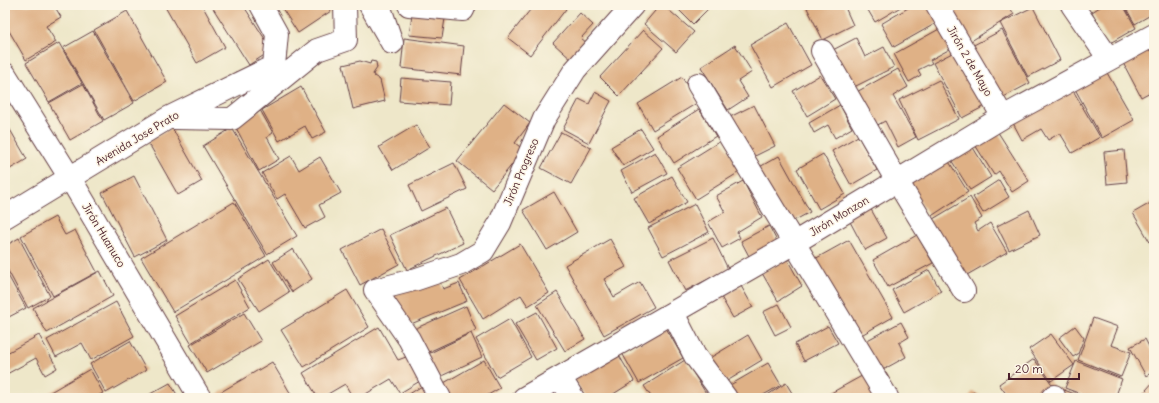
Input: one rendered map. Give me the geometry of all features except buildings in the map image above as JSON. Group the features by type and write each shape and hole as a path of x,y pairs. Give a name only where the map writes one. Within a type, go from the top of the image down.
{"street":[{"name":"Avenida Jose Prato","path":"5,217 168,118 274,66 277,34 261,5"},
{"path":"168,118 232,119 317,50 346,40 345,5"},
{"path":"370,5 392,43 379,5"},
{"path":"409,5 463,10 465,5"},
{"name":"Jirón Progreso","path":"440,398 409,339 375,290 417,279 461,264 483,251 500,223 544,119 576,70 633,5"},
{"name":"Jirón 2 de Mayo","path":"937,5 1003,117"},
{"path":"1072,5 1109,59"},
{"name":"Jirón Monzon","path":"524,398 794,243 1003,117 1154,35"},
{"path":"822,51 897,181 964,291"},
{"name":"Jirón Huanuco","path":"5,74 70,178 200,398"},
{"path":"698,84 887,397"},
{"path":"673,313 695,356 726,398"},
{"path":"560,377 573,398"}]}
